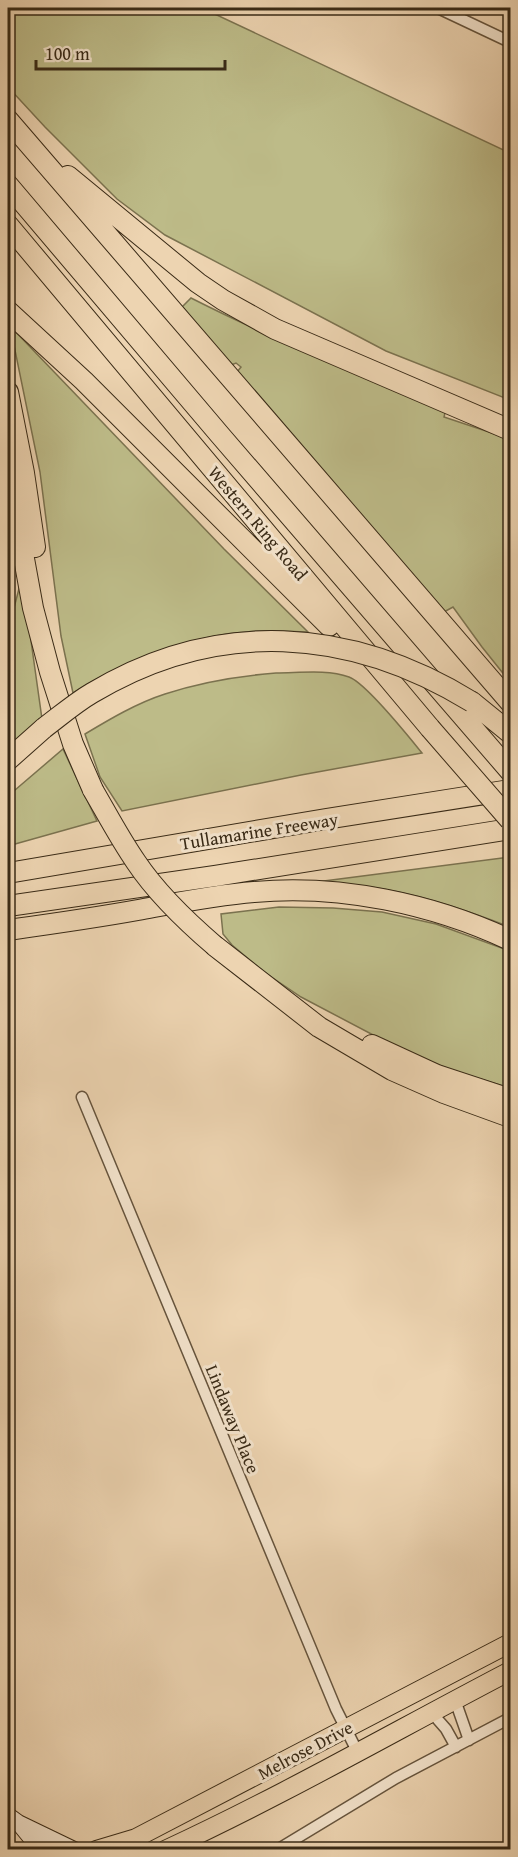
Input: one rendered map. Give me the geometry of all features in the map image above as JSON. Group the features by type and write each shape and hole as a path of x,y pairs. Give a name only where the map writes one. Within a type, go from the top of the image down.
{"highway":[{"path":"8,119 64,173 188,276 224,300 275,329 510,430"},
{"path":"8,119 231,381 510,702"},
{"name":"Western Ring Road","path":"8,185 510,771"},
{"name":"Western Ring Road","path":"8,225 430,728 510,820"},
{"path":"8,311 84,381 212,507 430,728"},
{"path":"8,392 24,473 50,672"},
{"path":"8,471 33,608 73,744 93,790 110,821 147,877 196,930 319,1027 392,1070 444,1093 510,1117"},
{"path":"8,760 75,704 127,674 179,655 246,642 305,642 342,647 385,659 418,672 456,692 510,733"},
{"name":"Tullamarine Freeway","path":"8,873 510,790"},
{"name":"Tullamarine Freeway","path":"8,906 216,876 510,829"},
{"path":"216,876 510,843"},
{"path":"8,930 210,897 256,891 284,891 340,894 395,901 447,914 510,939"},
{"path":"261,981 343,1030 404,1061 437,1075 510,1099"}],"main road":[{"name":"Melrose Drive","path":"96,1850 136,1838 510,1643"},
{"name":"Melrose Drive","path":"165,1850 510,1671"}],"street":[{"path":"438,8 510,42"},
{"name":"Lindaway Place","path":"82,1097 326,1687 357,1751"},
{"path":"455,1700 469,1740"},
{"path":"432,1713 447,1729 456,1747"},
{"path":"277,1850 396,1779 510,1718"},
{"path":"13,1819 33,1841 36,1850"},
{"path":"13,1819 75,1850"}],"shaded area":[{"path":"8,8 202,8 510,153 510,400 386,351 165,235 117,199 8,87"},
{"path":"191,298 317,356 446,409 444,417 510,439 510,682 453,607 444,612 237,372 241,367 236,363 231,365 182,307"},
{"path":"10,326 224,549 308,632 257,631 208,637 138,659 73,693 61,636 40,472"},
{"path":"22,577 42,719 8,748 8,631"},
{"path":"322,672 349,677 376,699 422,753 122,811 100,777 85,734 134,707 165,694 220,680 276,673"},
{"path":"63,749 97,821 8,846 8,796"},
{"path":"510,857 510,927 400,892 316,882"},
{"path":"279,907 382,912 436,924 510,951 510,1088 451,1070 396,1047 301,997 264,972 232,945 223,934 221,914"}]}
